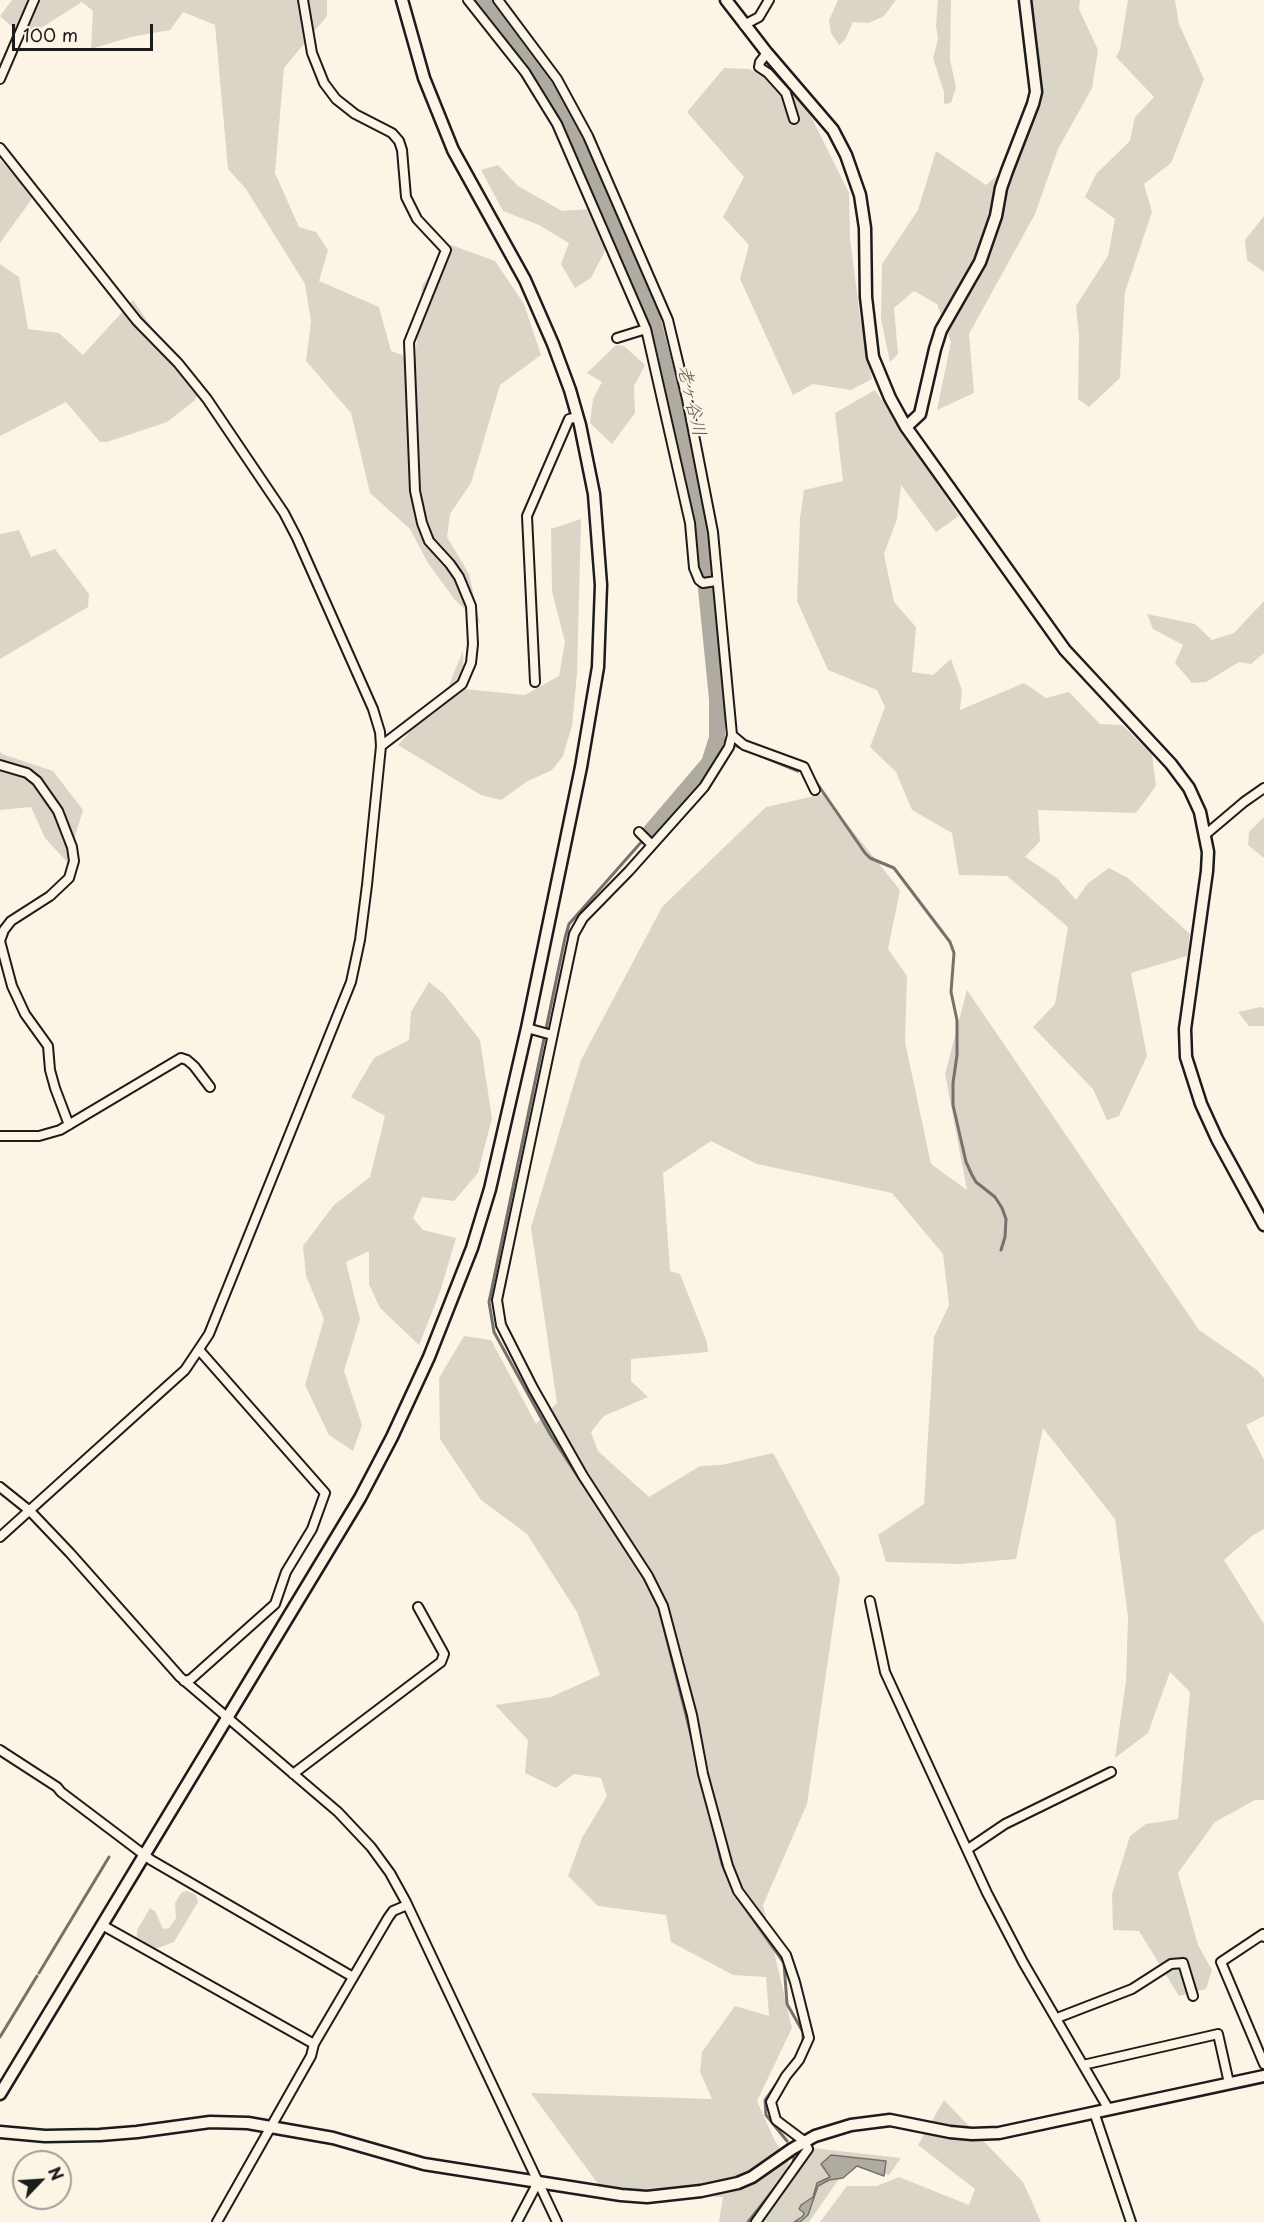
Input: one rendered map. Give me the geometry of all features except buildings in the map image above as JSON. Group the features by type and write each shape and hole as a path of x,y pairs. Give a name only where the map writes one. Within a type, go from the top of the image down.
{"street":[{"path":"0,79 34,0"},
{"path":"303,0 312,53 324,83 336,99 355,114 388,130 399,141 402,150 406,197 417,219 446,250 409,342 415,490 422,523 429,541 454,571 465,589 471,606 473,644 471,663 462,684 381,746"},
{"path":"0,2094 360,1498 392,1437 429,1357 472,1248 490,1190 532,1029 598,667 601,585 594,494 577,417 554,344 525,280 453,150 424,78 402,0"},
{"path":"468,0 525,72 557,124 646,329 690,523 694,568 699,580 703,583 716,581"},
{"path":"498,0 557,79 588,136 668,321 687,399 713,532 730,740 704,787 583,918 574,934 550,1035 497,1300 501,1325 533,1388 583,1476 648,1576 663,1606 692,1715 703,1774 728,1866 738,1891 786,1954 801,2004 809,2037 799,2060 786,2076 771,2102 776,2120 804,2141 808,2149 756,2222"},
{"path":"726,0 767,53 833,130 846,155 860,195 865,228 866,297 873,357 890,398 906,427 1065,650 1170,764 1189,788 1200,812 1208,852 1207,871 1186,1018 1186,1057 1201,1104 1217,1139 1264,1225"},
{"path":"744,25 759,17 769,0"},
{"path":"906,427 920,414 941,330 980,262 996,216 1001,188 1033,104 1036,92 1025,0"},
{"path":"767,53 759,67 768,73 786,93 794,119"},
{"path":"0,148 137,321 178,363 207,399 284,513 373,709 380,732 381,746 367,885 360,940 351,982 209,1334 200,1351 173,1382 0,1537"},
{"path":"618,338 646,329"},
{"path":"534,682 527,516 569,419 577,417"},
{"path":"730,740 804,767 815,790"},
{"path":"0,765 27,773 37,781 58,811 72,847 74,861 69,878 50,896 11,921 0,941 12,986 25,1014 48,1047 50,1070 69,1125"},
{"path":"1205,835 1264,788"},
{"path":"639,832 652,845"},
{"path":"532,1029 550,1035"},
{"path":"0,1136 39,1136 69,1125 181,1058 194,1066 210,1087"},
{"path":"184,1681 191,1679 275,1604 286,1572 312,1529 325,1493 200,1351"},
{"path":"0,1487 30,1511 70,1553 184,1681 338,1812 361,1835 390,1873 557,2222"},
{"path":"870,1601 885,1672 968,1849 1018,1952 1108,2108"},
{"path":"293,1774 441,1662 444,1654 418,1607"},
{"path":"0,1750 57,1787 144,1856 353,1977"},
{"path":"968,1849 1005,1824 1111,1772"},
{"path":"217,2222 311,2056 314,2044 388,1917 393,1911 407,1905"},
{"path":"102,1924 314,2044"},
{"path":"1264,1937 1263,1934 1221,1962 1264,2064"},
{"path":"1057,2018 1132,1989 1171,1964 1183,1963 1192,1996"},
{"path":"1083,2065 1218,2034 1229,2083"},
{"path":"0,2132 45,2136 100,2135 223,2122 271,2127 333,2138 412,2162 637,2196 724,2187 752,2177 804,2141 833,2130 874,2122 890,2120 972,2134 999,2133 1264,2076"},
{"path":"1094,2112 1131,2222"},
{"path":"517,2222 538,2182"}],"shaded area":[{"path":"12,0 327,0 327,16 284,68 275,173 299,227 316,232 328,250 319,281 379,307 391,351 415,360 422,286 451,245 495,261 524,304 541,355 500,385 471,483 450,514 447,537 469,574 480,624 455,600 428,563 410,529 370,493 351,413 306,361 311,321 305,284 246,189 228,169 215,25 183,12 170,30 131,37 91,49 93,11 82,2 25,38 0,16"},
{"path":"838,0 896,0 884,16 869,23 853,22 845,40 839,45 831,33 829,20"},
{"path":"938,0 951,0 950,60 956,87 951,103 944,104 944,92 933,58 938,39 936,26"},
{"path":"1027,0 1080,0 1079,9 1098,50 1092,88 1058,149 1035,214 969,334 974,393 937,410 951,342 937,304 914,291 894,308 898,354 890,362 881,319 882,264 918,210 936,151 986,185 1007,167 1039,95"},
{"path":"1128,0 1175,0 1179,24 1204,79 1171,163 1144,184 1152,212 1125,292 1120,378 1089,407 1078,399 1079,336 1076,306 1108,256 1115,219 1085,197 1096,174 1130,141 1135,117 1154,97 1116,57 1120,49"},
{"path":"724,68 750,69 805,104 849,193 850,238 860,317 872,379 851,390 813,384 793,395 740,279 749,245 723,217 744,177 687,112"},
{"path":"0,160 34,196 0,243"},
{"path":"498,165 518,186 562,211 590,209 607,247 591,278 575,288 561,264 569,243 539,225 503,211 481,170"},
{"path":"1264,216 1264,272 1247,260 1245,240"},
{"path":"0,264 19,277 28,329 59,333 83,355 133,300 198,394 194,401 167,422 107,442 100,442 66,402 0,436"},
{"path":"616,345 624,346 645,365 634,386 635,413 612,444 590,423 593,399 602,382 587,373"},
{"path":"875,390 959,516 936,532 901,485 897,519 884,554 894,602 916,627 912,672 933,675 951,659 962,690 960,710 1024,683 1046,698 1069,692 1100,724 1122,725 1152,754 1156,786 1136,813 1038,810 1040,841 1025,857 1057,878 1076,900 1088,883 1109,868 1128,878 1190,934 1187,956 1131,973 1147,1056 1119,1116 1107,1120 1093,1089 1033,1027 1055,1004 1068,927 1007,876 959,875 952,833 912,810 896,772 870,747 885,707 877,690 828,670 797,601 800,518 804,490 843,481 835,413"},
{"path":"581,519 577,674 572,726 563,756 552,770 528,781 501,800 481,795 398,745 447,690 463,651 464,689 525,695 559,676 565,642 552,591 551,529"},
{"path":"19,530 31,557 55,549 89,594 88,607 0,659 0,534"},
{"path":"1264,601 1264,653 1251,664 1239,662 1206,682 1192,683 1175,663 1183,645 1153,629 1147,614 1195,624 1212,640 1234,633"},
{"path":"0,751 2,754 53,771 83,810 67,862 45,838 31,807 0,810"},
{"path":"823,794 900,890 888,949 907,976 905,1042 931,1164 967,1190 945,1074 967,990 1199,1330 1257,1370 1264,1378 1264,1416 1246,1425 1264,1460 1264,1529 1253,1535 1224,1560 1264,1624 1264,1800 1255,1800 1215,1822 1178,1873 1198,1945 1212,1970 1206,1989 1179,1996 1139,1931 1113,1930 1112,1894 1130,1836 1146,1824 1178,1819 1190,1692 1170,1672 1148,1733 1115,1758 1126,1681 1128,1617 1115,1519 1043,1428 1016,1559 960,1564 886,1562 878,1535 924,1504 934,1337 949,1305 943,1254 892,1193 757,1164 711,1141 663,1173 670,1271 680,1274 707,1342 708,1352 631,1359 631,1381 648,1397 604,1416 591,1432 598,1451 649,1497 700,1466 721,1465 773,1453 840,1578 807,1804 763,1905 792,2028 757,2101 775,2141 789,2162 777,2192 812,2148 901,2158 889,2175 858,2166 848,2166 809,2222 766,2222 766,2220 765,2222 719,2222 723,2197 604,2192 531,2093 712,2099 700,2072 702,2052 735,2006 769,2016 766,1977 733,1975 671,1942 666,1915 598,1906 568,1876 582,1838 607,1796 601,1778 574,1774 556,1788 525,1773 528,1740 495,1705 551,1697 600,1675 577,1612 527,1534 481,1500 440,1439 439,1378 464,1336 491,1340 536,1424 557,1403 531,1227 581,1060 662,907 766,807"},
{"path":"1264,817 1264,858 1248,845 1249,832"},
{"path":"429,982 444,994 480,1040 492,1118 478,1173 454,1201 422,1197 413,1218 423,1230 456,1238 440,1292 419,1345 380,1308 369,1284 369,1251 346,1262 360,1319 344,1371 362,1425 353,1451 329,1435 305,1385 324,1319 306,1276 303,1246 334,1205 370,1177 385,1116 351,1097 374,1058 409,1040 411,1012"},
{"path":"1264,1008 1264,1026 1249,1026 1238,1012"},
{"path":"187,1891 196,1895 198,1902 174,1942 155,1949 137,1939 137,1930 150,1908 155,1911 162,1927 169,1928 176,1918 175,1903 182,1892"},
{"path":"944,2100 1023,2182 1041,2222 820,2222 847,2186 877,2186 899,2177 969,2205 975,2189 918,2145"},
{"path":"831,2155 886,2161 884,2176 857,2166 843,2178 829,2180 818,2186 808,2215 800,2222 794,2222 803,2216 804,2213 799,2209 813,2197 817,2183 830,2177 821,2164"}],"waterway":[{"name":"老ヶ谷川","path":"483,0 543,78 578,138 647,297 674,403 700,529 717,699 717,738 709,763 651,831"},
{"path":"717,738 798,771"},
{"path":"816,782 865,853 870,858 894,868 950,942 954,953 951,992 957,1020 953,1105 966,1162 972,1175 976,1182 995,1197 1006,1219 1005,1237 1001,1250"},
{"path":"651,831 569,924 489,1302 494,1332 550,1434 645,1579 659,1608 696,1755"},
{"path":"709,1809 722,1864 737,1897 784,1963 787,2004 803,2032 803,2044"},
{"path":"39,1973 109,1857"},
{"path":"0,2037 37,1976"},
{"path":"787,2141 766,2115 765,2100 797,2055"},
{"path":"792,2167 794,2158"},
{"path":"748,2222 782,2179"},
{"path":"526,2213 537,2193"}]}
